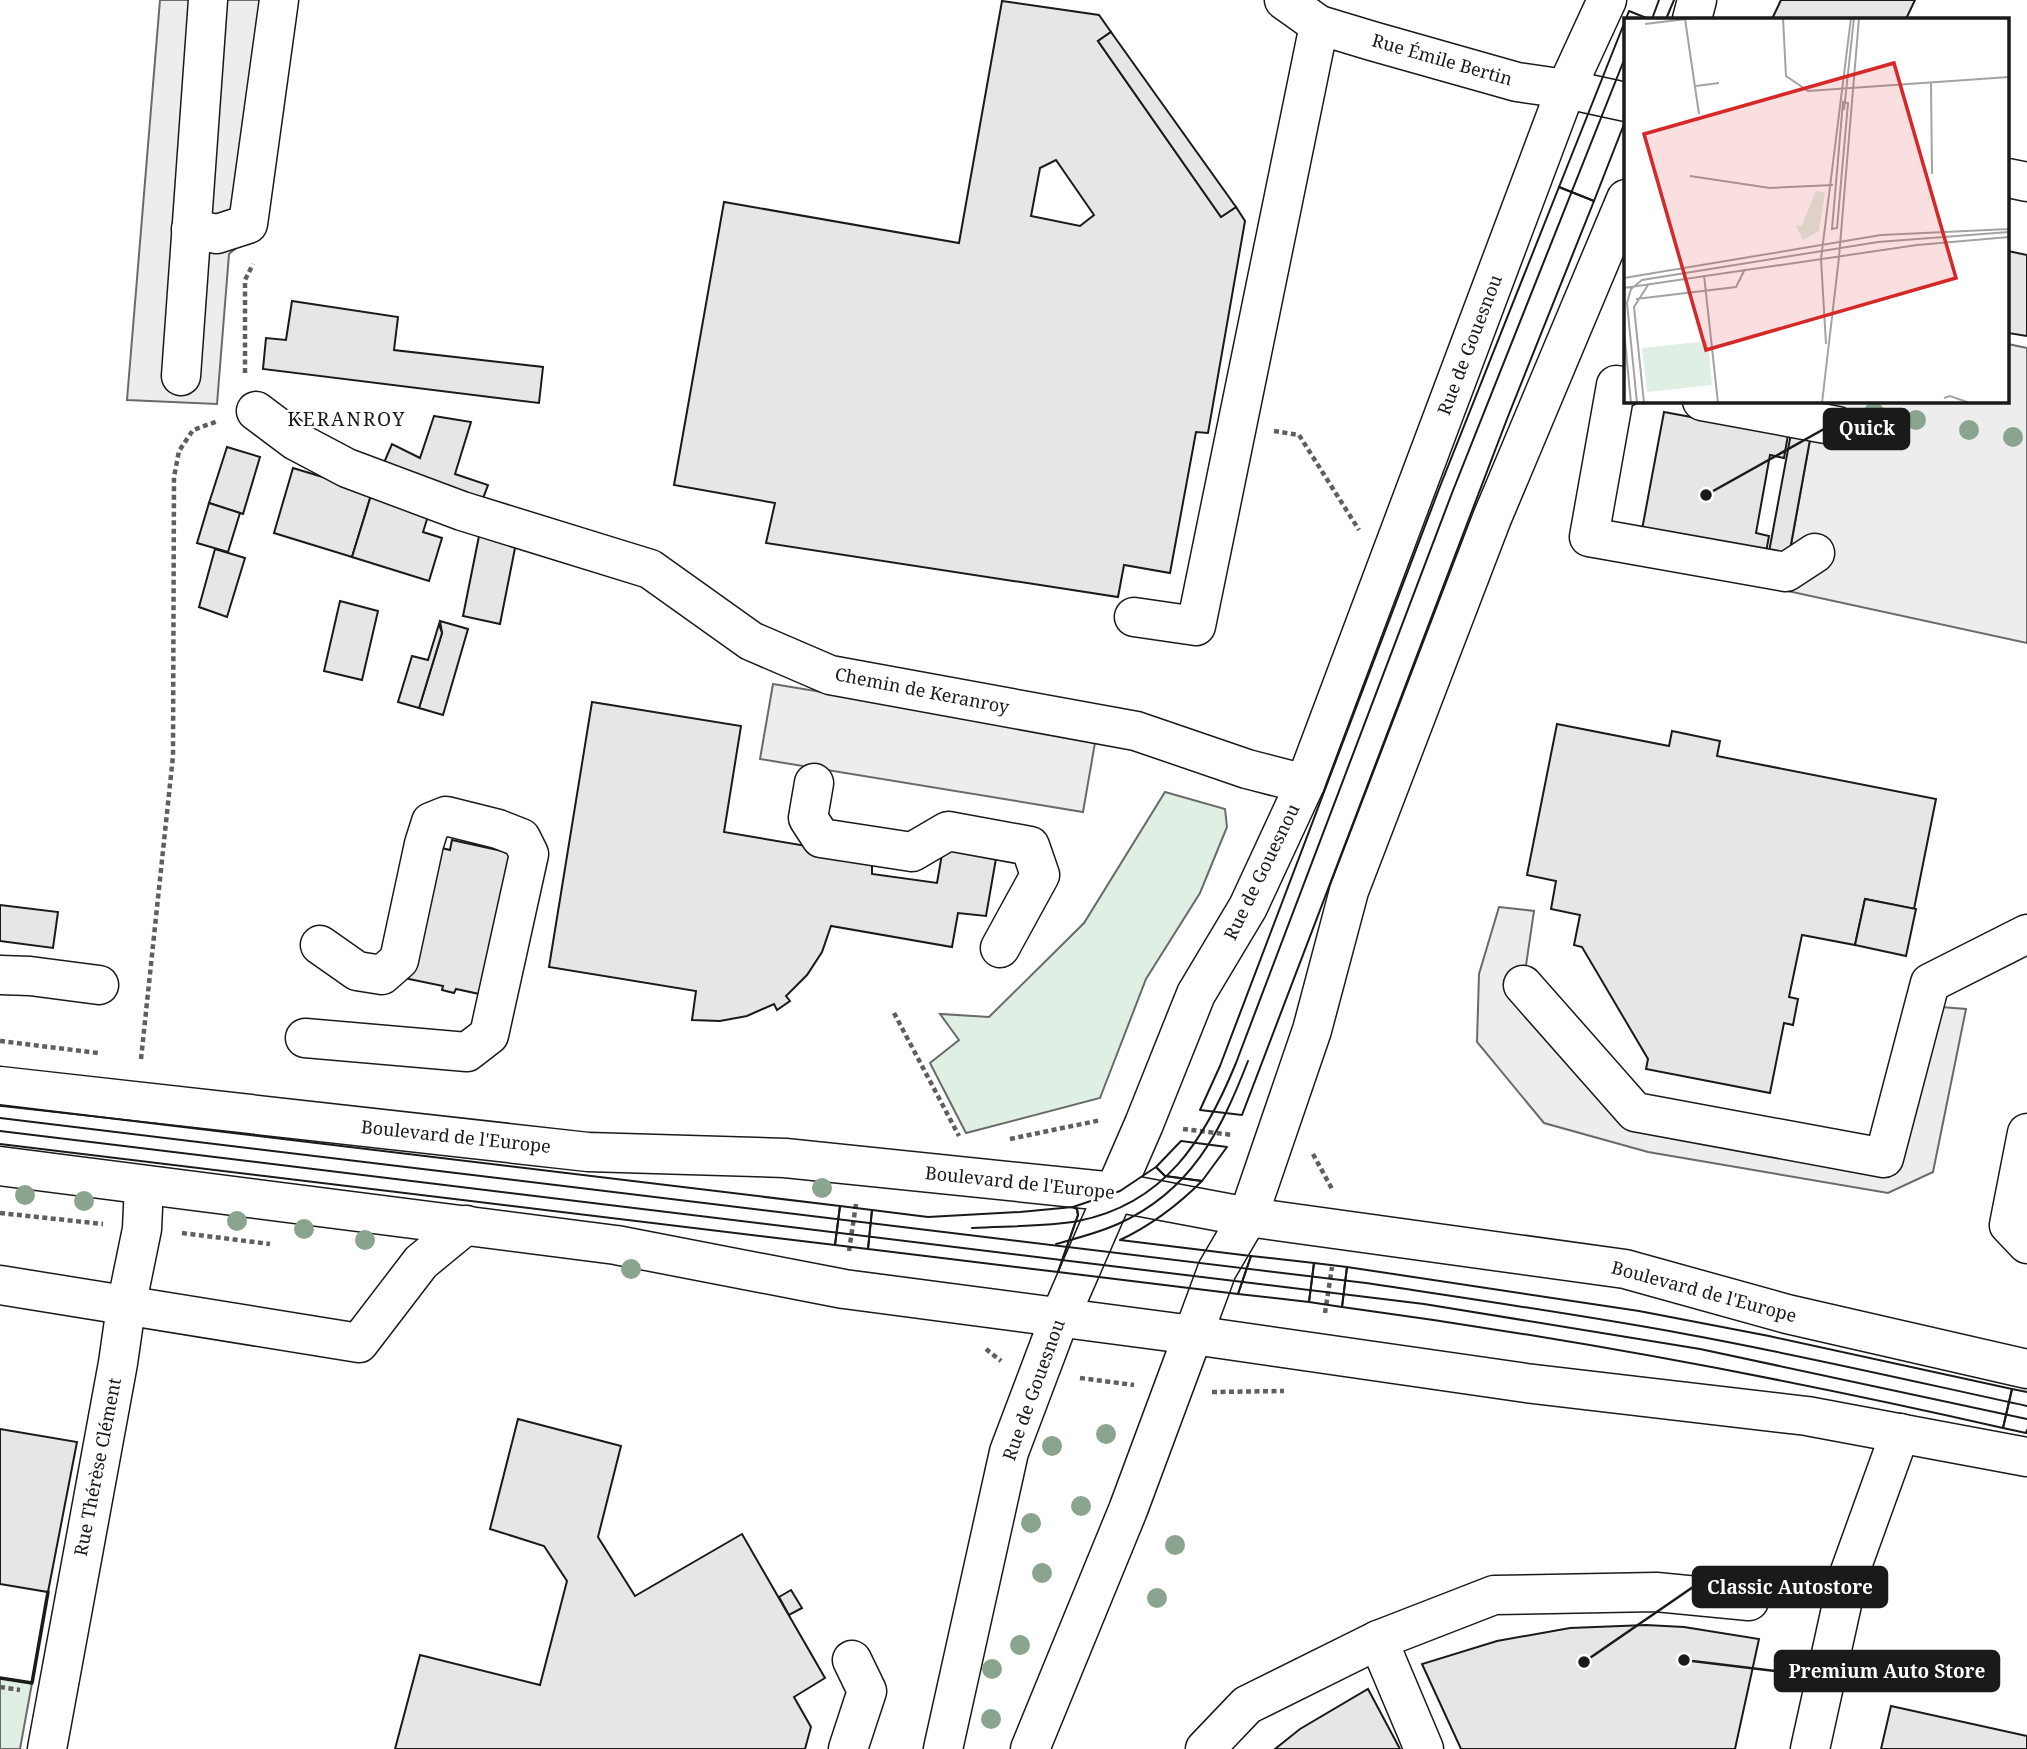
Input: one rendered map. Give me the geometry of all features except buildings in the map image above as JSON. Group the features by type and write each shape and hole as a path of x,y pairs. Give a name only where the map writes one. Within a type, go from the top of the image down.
{"main road":[{"path":"181,376 208,0"},
{"path":"191,229 217,234 248,224 279,0"},
{"name":"Rue Émile Bertin","path":"1284,0 1319,25 1517,82 1618,100"},
{"name":"Rue de Gouesnou","path":"943,1749 1009,1452 1060,1317 1115,1192 1196,994 1248,907 1305,784 1566,89 1607,0"},
{"path":"1692,18 1697,0"},
{"path":"1134,617 1196,626 1319,25"},
{"path":"1030,1749 1128,1510 1217,1270 1248,1217 1312,1030 1349,891 1492,518 1624,204"},
{"path":"1624,387 1616,385 1589,537 1786,572 1815,553"},
{"path":"1707,402 1837,426"},
{"name":"Chemin de Keranroy","path":"256,411 296,441 347,468 463,511 650,569 751,641 830,675 1136,731 1247,769 1305,784"},
{"path":"814,783 808,818 821,838 912,852 948,831 1030,846 1040,875 1000,948"},
{"path":"305,1038 467,1052 489,1035 529,854 520,838 498,829 446,816 431,822 399,960 382,975 357,971 320,945"},
{"path":"1523,985 1635,1112 1884,1158 1930,983 2027,934"},
{"path":"0,975 99,985"},
{"name":"Boulevard de l'Europe","path":"0,1086 587,1152 785,1158 1115,1192 1248,1217 1625,1269 1787,1314 2027,1369"},
{"path":"2027,1133 2009,1225 2027,1244"},
{"path":"0,1166 616,1245 844,1289 1526,1383 1807,1416 2027,1457"},
{"name":"Rue Thérèse Clément","path":"47,1749 142,1229 144,1185"},
{"path":"0,1286 359,1343 421,1262 466,1225"},
{"path":"1810,1749 1848,1577 1900,1433"},
{"path":"1205,1749 1247,1705 1378,1640 1494,1595 1656,1592 1749,1601"},
{"path":"1378,1640 1424,1749"},
{"path":"848,1749 867,1690 852,1660"}],"path":[{"path":"141,1059 173,756 174,477 179,451 193,430 256,411 245,373 246,280 256,258"},
{"path":"1299,435 1359,531"},
{"path":"894,1013 964,1146"},
{"path":"848,1255 856,1200"},
{"path":"1319,1353 1337,1229"}],"green space":[{"path":"1165,792 1225,809 1227,827 1200,893 1146,979 1100,1098 966,1133 930,1063 959,1040 940,1014 989,1017 1084,923"},
{"path":"0,1678 32,1683 20,1749 0,1749"}],"shaded area":[{"path":"160,0 296,0 262,227 229,254 217,404 127,400"},
{"path":"2010,344 2027,348 2027,643 1783,590 1817,402 2010,402"},
{"path":"773,684 1096,737 1083,812 760,759"},
{"path":"1499,907 1534,911 1523,986 1635,1112 1884,1158 1941,1007 1966,1009 1933,1172 1888,1193 1648,1152 1544,1123 1477,1042 1479,974"}],"tram line":[{"path":"1652,18 1659,0"},
{"path":"1666,18 1674,0"},
{"path":"1626,18 1629,11 1646,18"},
{"path":"1624,24 1559,187 1594,201 1624,124"},
{"path":"972,1228 1078,1221 1135,1200 1158,1184 1178,1164 1210,1117 1236,1063 1452,493 1624,60"},
{"path":"1559,187 1594,201 1507,419 1242,1115 1200,1110 1220,1066 1439,489 1559,187"},
{"path":"1056,1244 1118,1224 1165,1195 1184,1177 1214,1136 1248,1061"},
{"path":"0,1105 840,1206 835,1245 0,1144"},
{"path":"0,1118 1366,1283 1680,1333 2027,1406"},
{"path":"0,1131 1424,1304 1700,1349 2027,1419"},
{"path":"1181,1141 1227,1147 1202,1181 1165,1176 1156,1167 1181,1141"},
{"path":"1156,1167 1165,1176 1202,1181 1164,1214 1120,1240 1251,1256 1238,1294 1058,1272 1078,1215 1077,1209 1073,1207 1120,1191 1156,1167"},
{"path":"840,1206 872,1210 868,1249 835,1245 840,1206"},
{"path":"1073,1207 1077,1209 1078,1215 1058,1272 868,1249 872,1210 928,1217 1073,1207"},
{"path":"1251,1256 1314,1263 1309,1302 1238,1294 1251,1256"},
{"path":"1314,1263 1347,1267 1342,1307 1309,1302 1314,1263"},
{"path":"1347,1267 1639,1311 1769,1336 2012,1389 2003,1428 1674,1360 1342,1307 1347,1267"},
{"path":"2027,1392 2012,1389 2003,1428 2026,1433 2027,1430 2027,1433"}],"wall":[{"path":"0,1678 32,1683 48,1592"}],"place":[{"name":"Quick","path":"1706,495"},
{"name":"Premium Auto Store","path":"1684,1660"},
{"name":"Classic Autostore","path":"1584,1662"}],"district":[{"name":"KERANROY","path":"347,419"}]}
